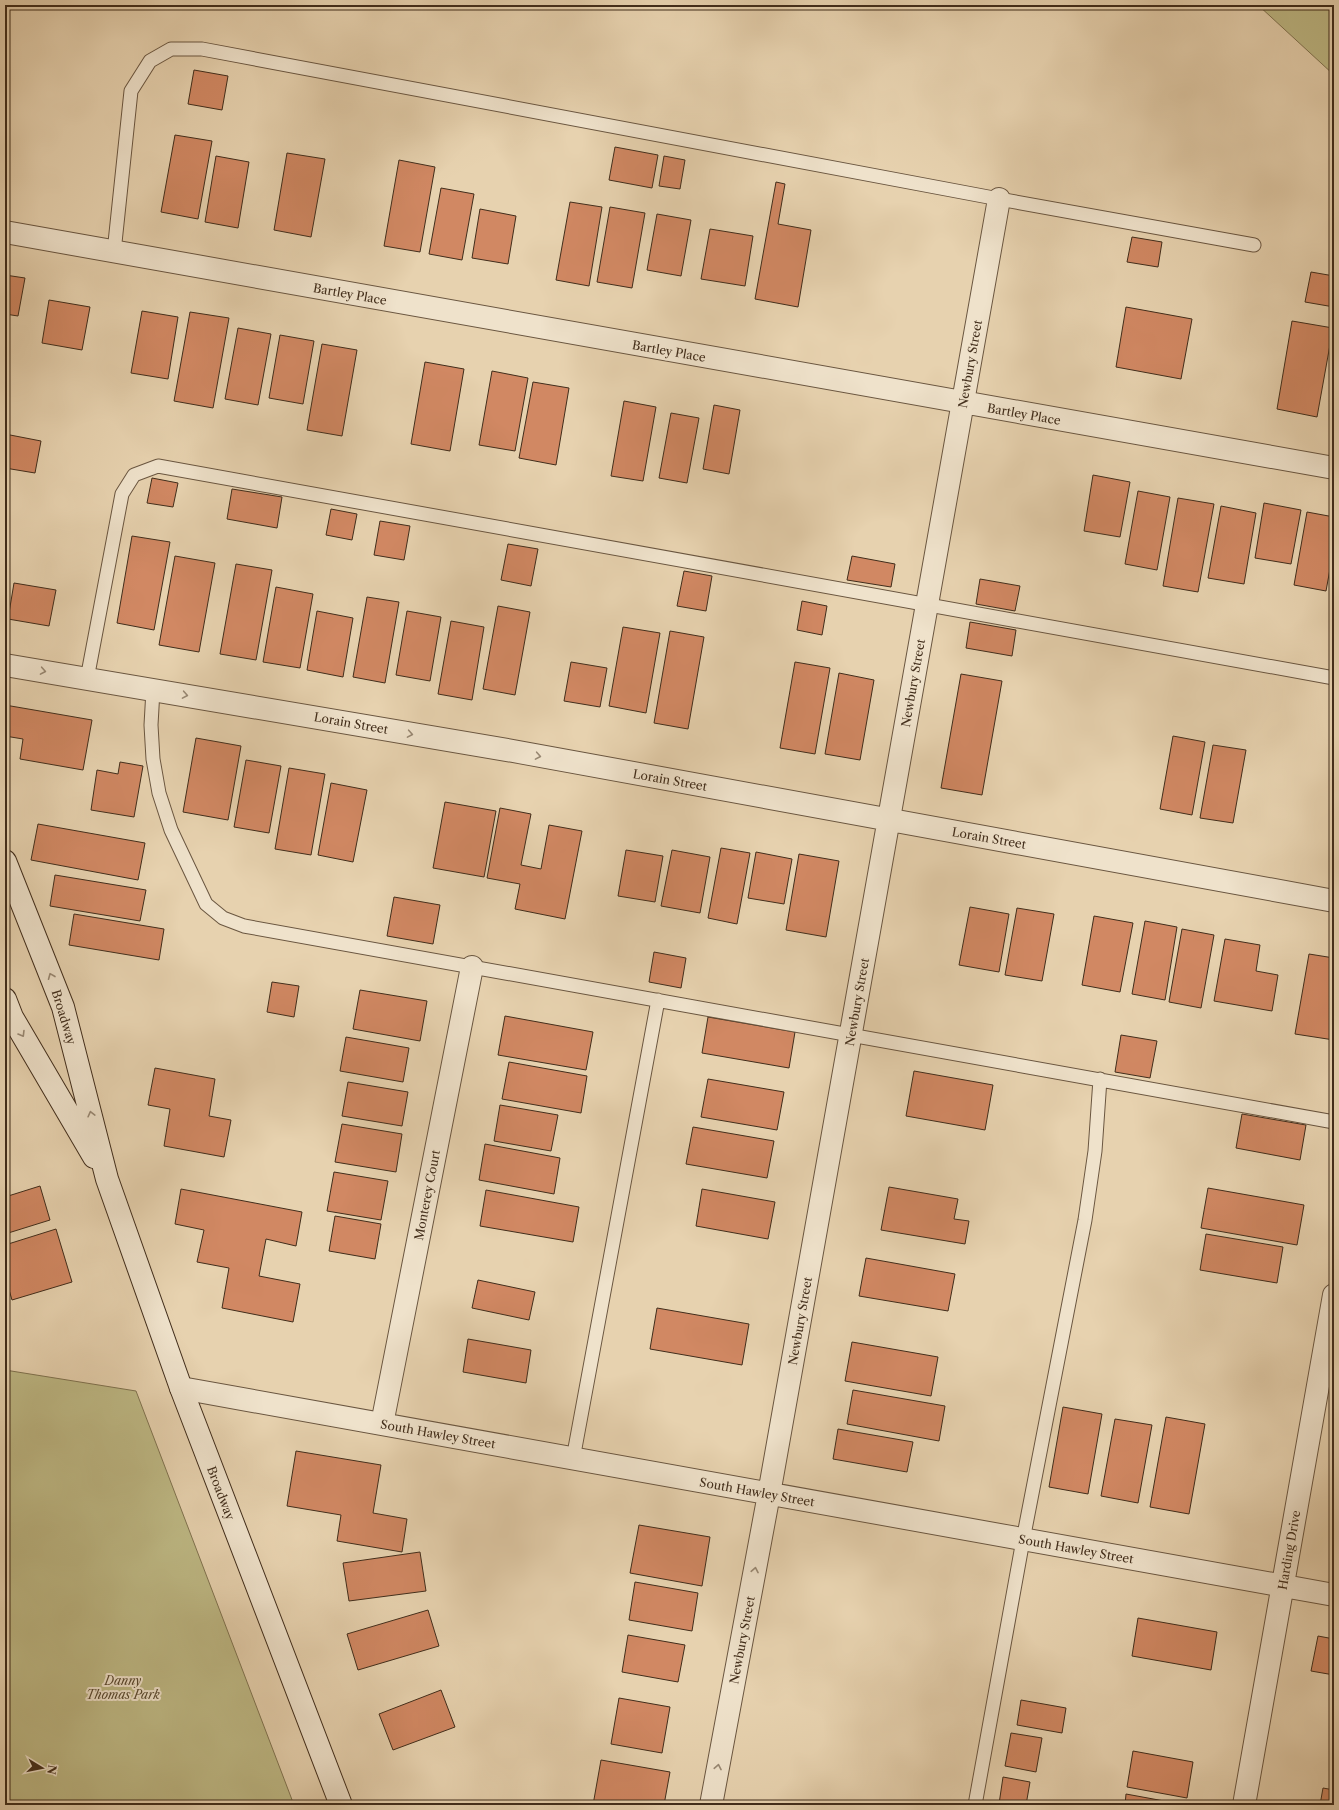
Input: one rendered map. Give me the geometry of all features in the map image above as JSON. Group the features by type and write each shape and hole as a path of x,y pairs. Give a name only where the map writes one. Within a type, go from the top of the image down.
{"street":[{"name":"Newbury Street","path":"711,1805 770,1494 999,199"},
{"name":"Bartley Place","path":"5,232 1334,468"},
{"name":"Lorain Street","path":"5,665 513,751 1334,901"},
{"name":"Broadway","path":"5,861 63,1007 107,1179 181,1388 341,1805"},
{"name":"Monterey Court","path":"382,1424 472,966"},
{"name":"Broadway","path":"5,1000 12,1017 107,1179"},
{"name":"Harding Drive","path":"1244,1805 1334,1295"},
{"name":"South Hawley Street","path":"181,1388 1334,1595"}],"lane":[{"path":"114,252 131,91 150,61 172,49 209,50 999,199 1254,245"},
{"path":"87,679 122,494 134,474 158,466 1334,678"},
{"path":"154,690 151,725 153,759 159,793 170,830 206,904 223,918 244,926 1334,1122"},
{"path":"573,1459 658,1000"},
{"path":"975,1805 1023,1540 1085,1220 1095,1150 1100,1079"}],"green space":[{"path":"1258,5 1334,5 1334,75"},
{"name":"Danny Thomas Park","path":"5,1370 136,1391 294,1805 5,1805"}],"building":[{"path":"194,70 228,76 222,110 188,104"},
{"path":"175,135 212,141 198,219 161,212"},
{"path":"615,147 658,155 652,188 609,180"},
{"path":"287,153 325,159 311,237 274,230"},
{"path":"216,156 249,162 238,228 205,222"},
{"path":"664,156 685,160 680,189 659,186"},
{"path":"399,160 435,167 420,252 384,246"},
{"path":"776,182 785,184 778,224 811,230 798,307 755,299"},
{"path":"441,188 474,194 462,260 429,254"},
{"path":"570,202 602,207 589,286 556,280"},
{"path":"610,207 645,213 632,288 597,282"},
{"path":"480,209 516,216 508,264 472,258"},
{"path":"657,214 691,220 681,276 647,270"},
{"path":"710,229 753,236 745,286 701,279"},
{"path":"1132,237 1162,242 1158,267 1127,262"},
{"path":"1311,272 1334,276 1334,307 1305,302"},
{"path":"5,275 25,278 18,316 5,314"},
{"path":"49,300 90,307 82,350 42,343"},
{"path":"1126,307 1192,319 1181,379 1116,367"},
{"path":"142,311 178,317 168,379 131,373"},
{"path":"190,312 229,318 213,408 174,401"},
{"path":"1292,321 1333,328 1317,417 1277,409"},
{"path":"238,328 271,334 258,405 225,399"},
{"path":"280,335 314,341 303,404 269,398"},
{"path":"322,344 357,350 342,436 307,430"},
{"path":"425,362 464,369 450,451 411,444"},
{"path":"492,371 528,378 515,451 479,445"},
{"path":"533,382 569,388 556,465 519,458"},
{"path":"624,401 656,407 643,481 611,476"},
{"path":"714,405 740,410 729,474 703,469"},
{"path":"671,413 699,418 687,483 659,478"},
{"path":"5,434 41,441 35,473 5,468"},
{"path":"1093,475 1130,482 1120,537 1084,531"},
{"path":"152,478 178,483 173,507 147,503"},
{"path":"232,489 282,497 277,528 227,519"},
{"path":"1138,491 1170,497 1157,570 1125,564"},
{"path":"1178,498 1214,504 1198,592 1163,586"},
{"path":"1264,503 1301,510 1291,564 1255,558"},
{"path":"1221,506 1256,513 1244,584 1208,578"},
{"path":"331,509 357,514 352,540 326,535"},
{"path":"1307,512 1334,517 1334,547 1326,591 1294,585"},
{"path":"380,521 410,526 404,560 374,555"},
{"path":"132,536 170,542 154,630 117,623"},
{"path":"508,544 538,549 531,586 501,580"},
{"path":"175,556 215,563 199,652 159,645"},
{"path":"852,556 895,564 891,587 847,580"},
{"path":"236,564 272,570 256,660 220,654"},
{"path":"684,571 712,576 706,611 677,606"},
{"path":"980,579 1020,586 1015,611 976,604"},
{"path":"14,583 56,590 49,626 8,619"},
{"path":"276,587 313,594 300,668 263,662"},
{"path":"367,597 399,602 385,683 353,677"},
{"path":"802,601 827,606 822,635 797,630"},
{"path":"498,606 530,612 515,695 483,689"},
{"path":"317,611 353,618 343,677 307,670"},
{"path":"407,611 441,617 430,681 396,675"},
{"path":"451,621 484,627 472,700 438,694"},
{"path":"970,622 1016,630 1012,656 966,648"},
{"path":"623,627 660,633 646,713 609,706"},
{"path":"670,631 704,637 688,729 654,723"},
{"path":"571,662 607,668 600,707 564,701"},
{"path":"795,662 830,668 815,754 780,748"},
{"path":"839,673 874,680 860,760 825,754"},
{"path":"961,674 1002,681 982,795 941,788"},
{"path":"5,705 92,720 83,770 20,759 23,739 5,736"},
{"path":"1173,736 1205,742 1192,815 1160,809"},
{"path":"196,738 241,746 228,820 183,812"},
{"path":"1213,745 1246,750 1233,823 1200,818"},
{"path":"246,760 281,766 269,833 234,827"},
{"path":"120,762 143,766 134,817 91,810 97,770 118,774"},
{"path":"289,768 325,774 311,855 275,849"},
{"path":"331,783 367,790 353,862 318,855"},
{"path":"445,802 496,811 484,877 433,868"},
{"path":"500,808 531,814 521,865 541,869 549,825 582,831 565,919 515,909 520,884 487,878"},
{"path":"38,824 145,843 138,880 31,860"},
{"path":"1334,824 1334,846 1330,845"},
{"path":"721,848 750,853 737,924 708,918"},
{"path":"626,850 663,856 655,902 618,896"},
{"path":"672,850 710,857 700,913 661,906"},
{"path":"756,852 792,859 784,904 748,898"},
{"path":"799,854 839,861 826,937 786,930"},
{"path":"55,875 146,890 140,921 50,906"},
{"path":"394,897 440,905 433,944 387,936"},
{"path":"970,907 1009,914 999,972 959,965"},
{"path":"1017,908 1054,914 1042,981 1005,975"},
{"path":"74,914 164,929 159,960 69,945"},
{"path":"1094,916 1133,923 1120,992 1082,985"},
{"path":"1145,921 1177,927 1165,1000 1132,994"},
{"path":"1182,929 1214,935 1201,1008 1169,1002"},
{"path":"1225,939 1260,945 1256,971 1278,975 1272,1011 1214,1001"},
{"path":"654,952 686,958 681,988 649,982"},
{"path":"1309,954 1334,958 1334,1040 1295,1034"},
{"path":"272,982 299,986 294,1017 267,1012"},
{"path":"360,990 427,1001 420,1041 353,1029"},
{"path":"505,1016 593,1032 586,1070 498,1055"},
{"path":"708,1017 795,1032 789,1068 702,1053"},
{"path":"1121,1035 1157,1041 1150,1078 1115,1072"},
{"path":"346,1037 409,1048 403,1082 340,1071"},
{"path":"509,1062 587,1076 581,1113 502,1099"},
{"path":"155,1068 215,1079 209,1116 231,1120 224,1157 164,1146 170,1109 148,1105"},
{"path":"914,1071 993,1085 985,1130 906,1116"},
{"path":"708,1079 784,1092 777,1130 701,1117"},
{"path":"348,1082 408,1092 402,1126 342,1116"},
{"path":"500,1105 558,1115 551,1151 494,1141"},
{"path":"1242,1114 1306,1125 1300,1160 1236,1148"},
{"path":"5,1119 9,1131 5,1132"},
{"path":"342,1124 402,1134 396,1172 335,1162"},
{"path":"693,1127 774,1141 767,1178 686,1164"},
{"path":"485,1144 560,1158 554,1194 479,1180"},
{"path":"334,1172 388,1181 381,1220 327,1211"},
{"path":"40,1186 50,1220 5,1234 5,1197"},
{"path":"889,1187 958,1199 954,1219 969,1221 965,1244 881,1230"},
{"path":"1208,1188 1304,1205 1297,1245 1201,1228"},
{"path":"181,1189 302,1212 296,1246 266,1239 259,1276 300,1284 293,1322 222,1308 229,1268 197,1262 204,1230 175,1224"},
{"path":"702,1189 775,1202 768,1239 696,1226"},
{"path":"486,1190 579,1207 573,1242 480,1226"},
{"path":"335,1216 381,1224 375,1259 329,1251"},
{"path":"56,1229 72,1282 12,1300 5,1276 5,1245"},
{"path":"1206,1234 1283,1247 1277,1283 1200,1270"},
{"path":"866,1258 955,1274 948,1311 859,1296"},
{"path":"478,1280 535,1292 529,1320 472,1308"},
{"path":"657,1308 749,1324 742,1365 650,1349"},
{"path":"468,1339 531,1350 526,1383 463,1372"},
{"path":"852,1342 938,1357 931,1396 845,1381"},
{"path":"853,1390 945,1406 939,1441 847,1424"},
{"path":"1063,1407 1102,1414 1088,1494 1049,1487"},
{"path":"1166,1417 1205,1424 1189,1514 1150,1507"},
{"path":"1115,1419 1152,1425 1138,1503 1101,1496"},
{"path":"838,1429 913,1442 907,1472 833,1459"},
{"path":"296,1451 381,1465 373,1513 407,1519 402,1552 337,1541 341,1515 287,1506"},
{"path":"639,1525 710,1537 702,1586 630,1573"},
{"path":"420,1552 426,1591 349,1601 343,1563"},
{"path":"635,1582 698,1593 692,1631 629,1620"},
{"path":"428,1610 439,1646 358,1670 347,1634"},
{"path":"1138,1618 1217,1632 1211,1670 1132,1656"},
{"path":"628,1635 685,1645 678,1682 622,1672"},
{"path":"1318,1636 1334,1639 1334,1675 1311,1671"},
{"path":"441,1690 455,1727 393,1750 379,1714"},
{"path":"619,1698 670,1707 662,1753 611,1744"},
{"path":"1021,1700 1066,1708 1062,1733 1017,1725"},
{"path":"1011,1733 1042,1738 1036,1772 1005,1766"},
{"path":"1133,1751 1193,1762 1187,1798 1127,1787"},
{"path":"601,1760 670,1772 664,1805 593,1805"},
{"path":"1003,1777 1030,1782 1026,1805 999,1804"},
{"path":"1323,1788 1334,1790 1334,1805 1320,1805"},
{"path":"1126,1794 1186,1805 1125,1805"}]}
